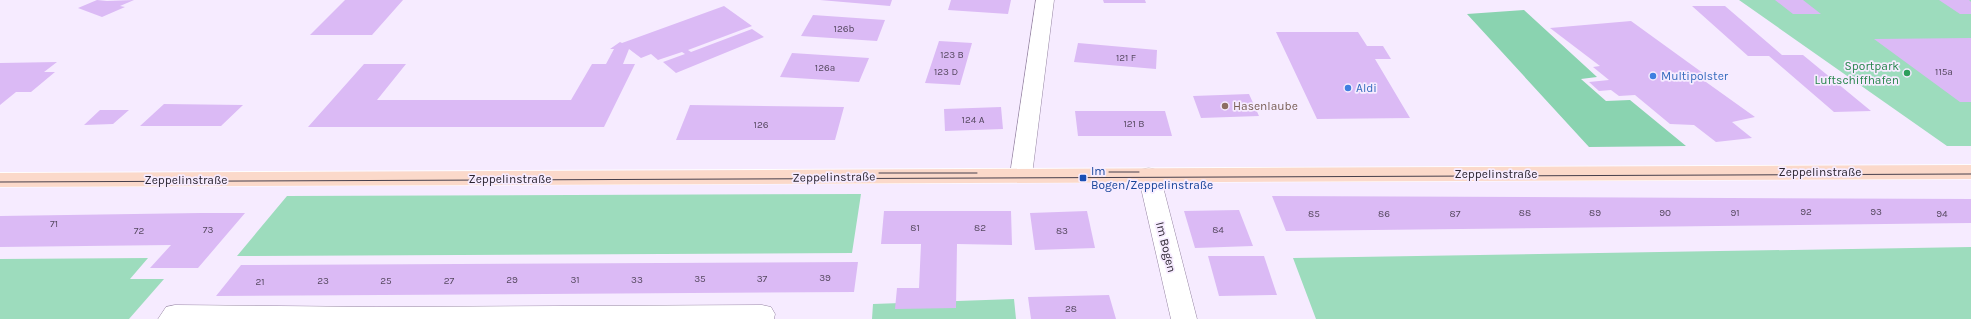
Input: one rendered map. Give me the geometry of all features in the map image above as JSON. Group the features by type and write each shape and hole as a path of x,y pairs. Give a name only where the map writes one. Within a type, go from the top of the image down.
{"main road":[{"name":"Zeppelinstraße","path":"0,180 1971,172"}],"street":[{"path":"1021,175 1045,0"},
{"name":"Im Bogen","path":"1149,175 1184,319"},
{"path":"171,319 175,314 375,318 762,314 761,319"}],"green space":[{"name":"Sportpark Luftschiffhafen","path":"1739,0 1971,0 1971,146 1947,146"},
{"path":"1524,10 1597,77 1581,79 1606,101 1630,100 1686,146 1589,147 1467,14"},
{"path":"861,194 852,253 237,256 287,196"},
{"path":"1971,247 1971,319 1316,319 1293,258"},
{"path":"148,258 130,279 164,279 129,319 0,319 0,259"},
{"path":"1014,299 1016,319 872,319 873,304"}],"building":[{"path":"97,0 134,0 120,6 125,7 102,17 78,8"},
{"path":"345,0 403,0 372,35 310,35"},
{"path":"820,0 892,0 890,6"},
{"path":"951,0 1011,0 1008,14 948,10"},
{"path":"1103,0 1145,0 1146,3 1104,3"},
{"path":"1775,0 1803,0 1821,14 1793,14"},
{"path":"1939,0 1969,0 1971,2 1971,14 1960,14"},
{"path":"724,6 752,26 688,50 691,52 752,29 764,37 676,73 663,62 685,54 682,52 658,60 651,54 641,58 629,49 623,64 635,64 604,127 308,127 364,64 406,64 377,100 571,100 592,64 606,64 614,49 610,49 620,42 622,43"},
{"path":"1692,6 1725,6 1782,55 1803,55 1871,111 1834,112 1769,56 1748,56"},
{"path":"813,15 885,20 877,41 801,36"},
{"path":"1631,21 1707,76 1699,77 1755,117 1732,122 1752,138 1716,142 1694,125 1670,124 1635,95 1619,96 1611,90 1599,91 1589,82 1609,80 1593,67 1600,66 1550,28"},
{"name":"Aldi","path":"1276,32 1358,32 1367,46 1383,46 1391,59 1375,59 1410,118 1317,119"},
{"path":"1971,38 1971,102 1960,102 1874,39"},
{"path":"939,41 972,43 960,85 925,83"},
{"path":"1078,43 1157,50 1156,69 1074,62"},
{"path":"792,53 869,58 859,82 780,77"},
{"path":"57,62 44,72 55,72 31,92 16,92 0,105 0,63"},
{"name":"Hasenlaube","path":"1249,94 1259,116 1201,118 1193,96"},
{"path":"164,104 243,105 221,126 140,126"},
{"path":"690,105 844,107 835,140 676,140"},
{"path":"1001,107 1003,129 945,131 944,109"},
{"path":"100,110 129,110 113,124 84,125"},
{"path":"1075,111 1165,111 1172,136 1078,136"},
{"path":"1272,196 1971,199 1971,223 1286,231"},
{"path":"1239,210 1253,246 1195,248 1184,211"},
{"path":"884,211 1011,211 1012,245 957,244 956,308 895,309 897,288 919,288 921,244 881,244"},
{"path":"1087,211 1095,248 1035,250 1030,213"},
{"path":"245,213 198,268 150,268 171,245 0,247 0,216"},
{"path":"1208,256 1264,256 1277,295 1219,296"},
{"path":"858,262 854,292 216,296 241,265"},
{"path":"1109,295 1116,319 1031,319 1028,297"}],"tram line":[{"path":"1109,172 1139,172"},
{"path":"879,173 977,173"},
{"path":"0,182 1971,174"}],"place":[{"name":"Sportpark Luftschiffhafen","path":"1907,73"},
{"name":"Multipolster","path":"1653,76"},
{"name":"Aldi","path":"1348,88"},
{"name":"Hasenlaube","path":"1225,106"},
{"name":"Im Bogen/Zeppelinstraße","path":"1083,178"}]}
